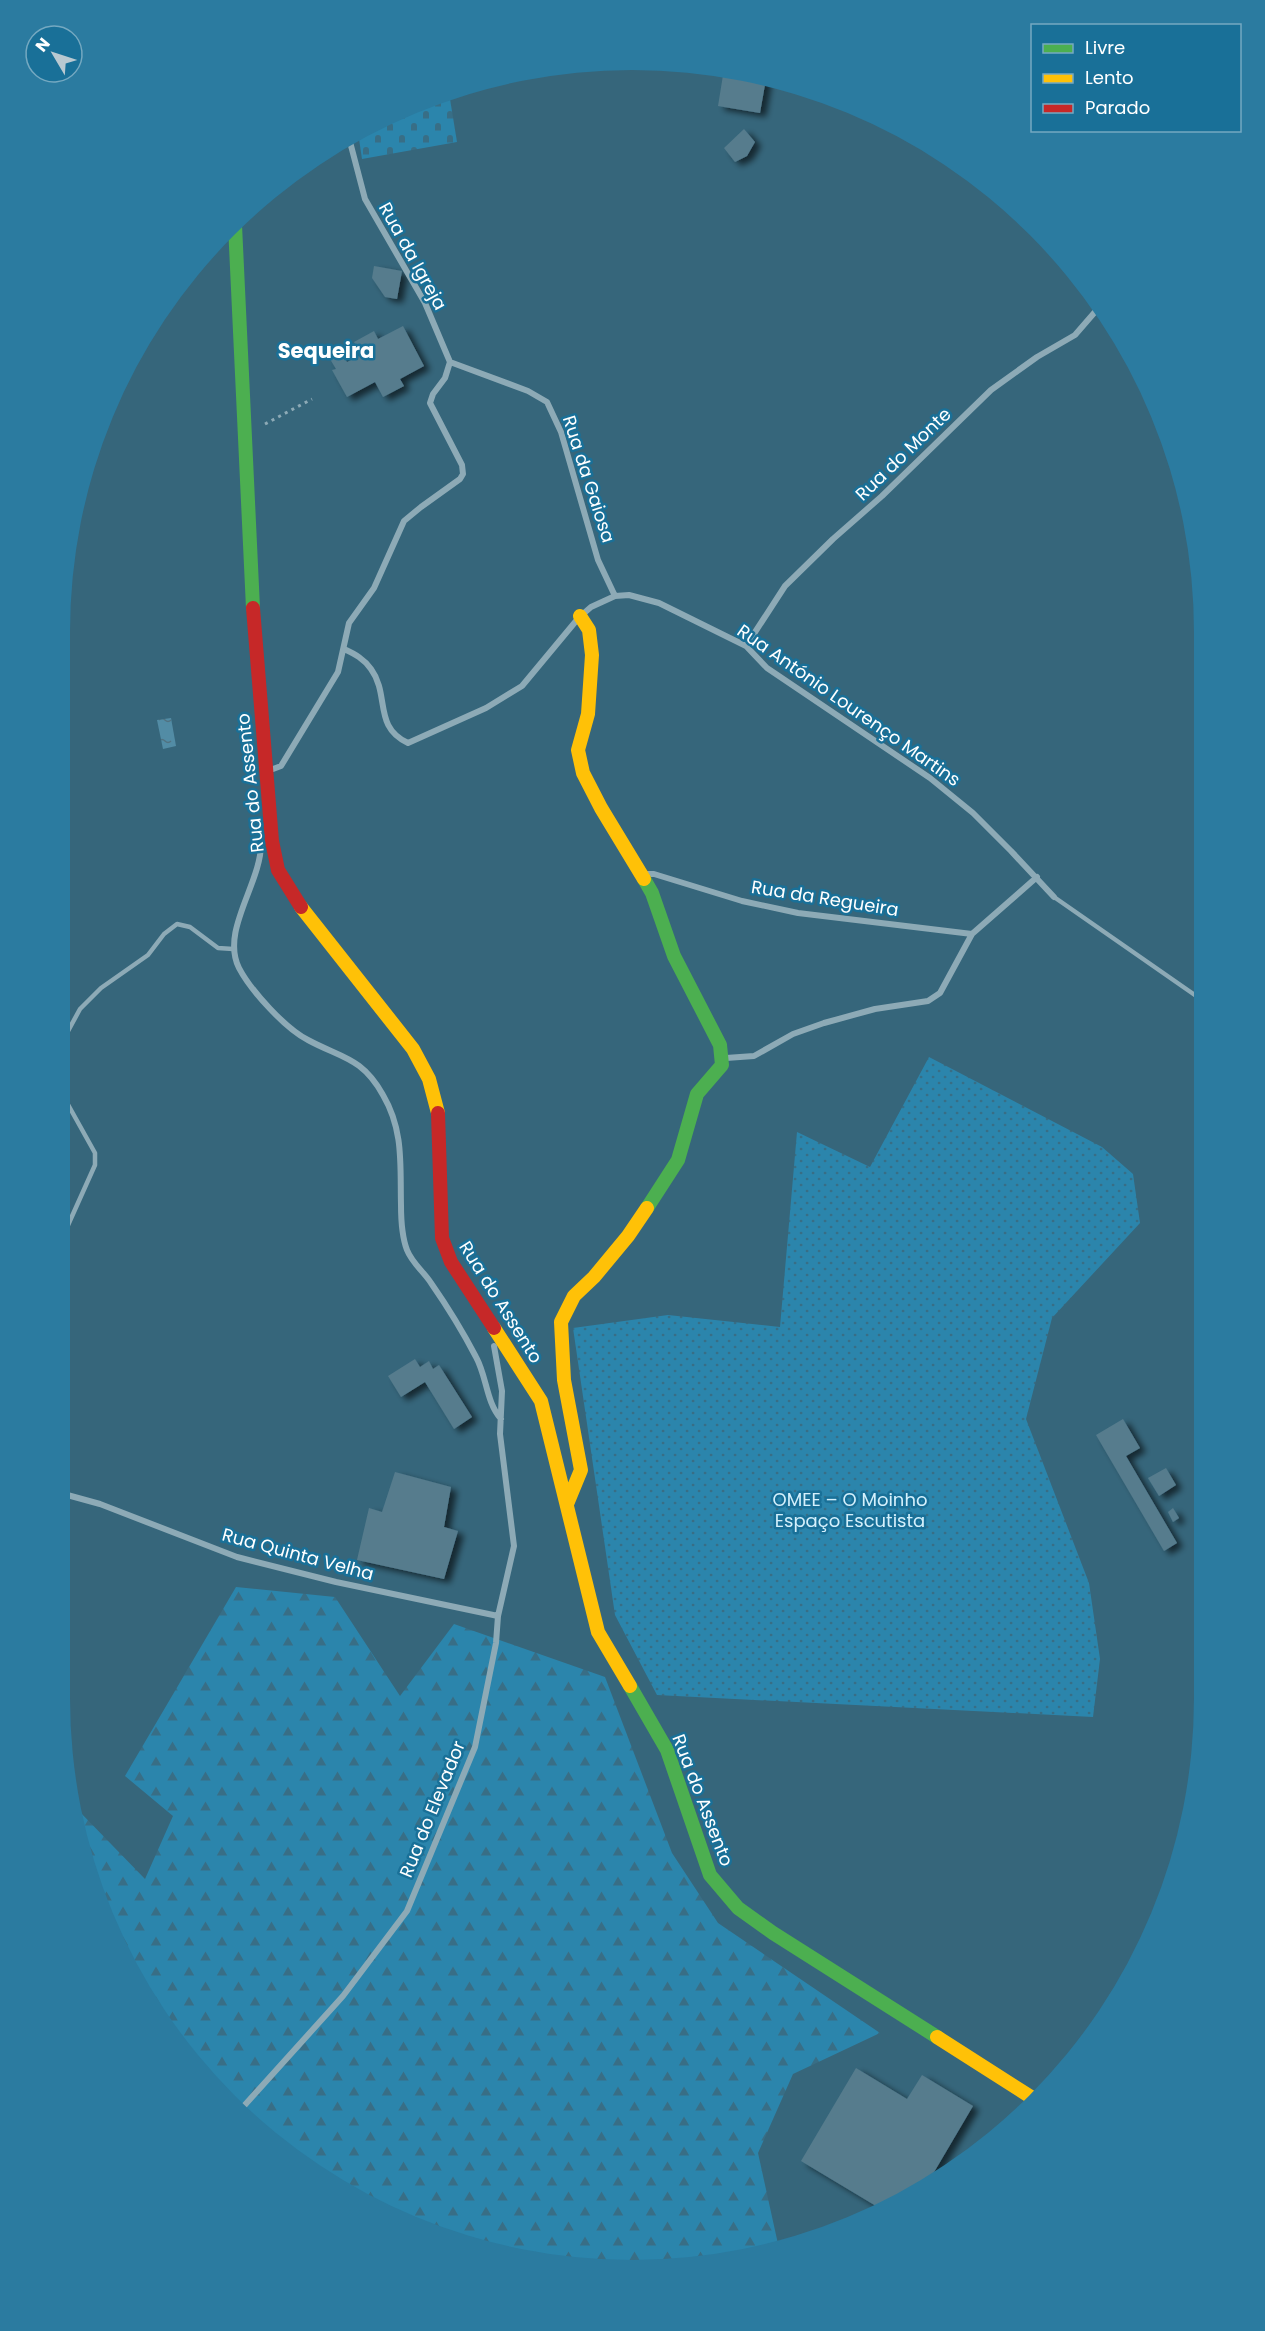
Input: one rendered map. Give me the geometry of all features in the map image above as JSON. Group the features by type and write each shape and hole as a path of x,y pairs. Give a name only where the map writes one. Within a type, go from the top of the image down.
{"street":[{"name":"Rua da Igreja","path":"352,146 365,199 425,303 450,362"},
{"name":"Rua do Assento","path":"236,234 250,577 272,841 278,870 296,901 412,1049 429,1079 438,1106 442,1238 451,1262 541,1401 598,1632 667,1750 710,1875 738,1908 773,1933 1030,2096"},
{"name":"Rua do Monte","path":"746,646 785,586 833,539 882,496 991,390 1037,357 1075,334 1095,313"},
{"name":"Rua da Gaiosa","path":"450,362 528,391 547,402 561,432 598,560 615,596"},
{"path":"260,798 267,778 281,766 338,672 349,623 374,588 404,521 460,479 463,474 462,465 430,403 433,394 445,378 450,362"},
{"name":"Rua António Lourenço Martins","path":"615,596 629,595 659,603 746,646 766,668 930,778 973,813 1054,897"},
{"path":"344,649 359,656 372,670 379,687 387,726 398,738 408,742 486,708 522,686 580,616 591,607 615,596"},
{"path":"567,1504 580,1470 564,1380 561,1322 574,1296 594,1277 628,1236 667,1180 678,1160 697,1094 722,1065 720,1045 674,956 652,892 583,773 578,750 588,714 592,655 589,630 580,616"},
{"path":"261,830 258,871 240,917 233,950 240,969 284,1024 307,1040 340,1053 359,1064 382,1092 394,1116 400,1138 402,1219 406,1250 430,1282 476,1356 485,1375 492,1409 501,1420"},
{"name":"Rua da Regueira","path":"641,875 654,874 742,900 798,913 972,934"},
{"path":"722,1059 754,1056 793,1034 824,1023 875,1009 928,1001 940,993 972,934 1036,877"},
{"name":"Rua do Elevador","path":"245,2105 343,1996 407,1911 475,1747 496,1643 498,1616 514,1546 500,1434 502,1391 490,1322"},
{"name":"Rua Quinta Velha","path":"70,1496 100,1504 237,1557 336,1582 498,1616"}],"lane":[{"name":"Rua António Lourenço Martins","path":"1054,897 1194,994"},
{"path":"70,1025 80,1009 101,988 147,955 164,934 177,924 189,927 218,948 233,950"},
{"path":"70,1108 95,1153 95,1165 70,1221"}],"path":[{"path":"244,435 312,399"}],"green space":[{"path":"450,101 457,142 362,159 359,142 417,113"},
{"name":"OMEE – O Moinho Espaço Escutista","path":"929,1057 1102,1147 1133,1174 1140,1223 1052,1318 1026,1419 1089,1583 1100,1659 1093,1717 657,1695 615,1615 573,1328 668,1315 780,1327 797,1132 870,1167"},
{"path":"236,1587 335,1597 400,1696 454,1624 605,1677 672,1853 718,1923 880,2033 793,2074 758,2153 777,2241 706,2256 669,2259 632,2260 559,2256 487,2241 417,2218 384,2203 320,2166 262,2121 210,2069 165,2011 128,1947 100,1879 83,1815 145,1879 173,1816 125,1776"}],"water":[{"path":"171,718 176,746 163,749 157,720"}],"building":[{"path":"723,78 765,87 760,113 718,106"},
{"path":"744,129 755,142 747,156 735,162 724,148"},
{"path":"374,266 402,271 397,299 385,297 372,278"},
{"path":"403,326 424,366 400,379 404,386 383,397 375,382 347,397 332,370 336,369 330,359 342,353 347,362 361,355 354,342 374,331 378,339"},
{"path":"415,1359 420,1367 429,1361 433,1369 439,1365 472,1417 454,1429 425,1382 401,1397 388,1376"},
{"path":"1123,1419 1140,1448 1126,1456 1177,1543 1164,1551 1096,1435"},
{"path":"1166,1468 1176,1485 1159,1496 1148,1478"},
{"path":"395,1472 451,1487 444,1527 458,1531 444,1579 357,1560 369,1508 382,1512"},
{"path":"1173,1508 1179,1518 1173,1522 1168,1512"},
{"path":"856,2068 907,2099 922,2075 973,2106 934,2173 875,2206 801,2161"}],"traffic: fast":[{"path":"235,235 253,608"},
{"path":"644,879 652,893 674,956 720,1045 722,1065 697,1094 678,1160 647,1208"},
{"path":"630,1686 667,1750 710,1875 738,1908 773,1933 937,2037"}],"traffic: slow":[{"path":"580,616 589,630 592,655 588,714 578,750 583,773 601,808 644,879"},
{"path":"301,907 413,1049 429,1079 438,1113"},
{"path":"567,1504 581,1470 564,1380 561,1322 574,1296 594,1277 628,1236 647,1208"},
{"path":"494,1328 541,1401 598,1632 630,1686"},
{"path":"937,2037 1030,2096"}],"traffic: jam":[{"path":"253,608 272,841 278,870 301,907"},
{"path":"438,1113 442,1238 451,1262 494,1328"}],"district":[{"name":"Sequeira","path":"326,350"}]}
